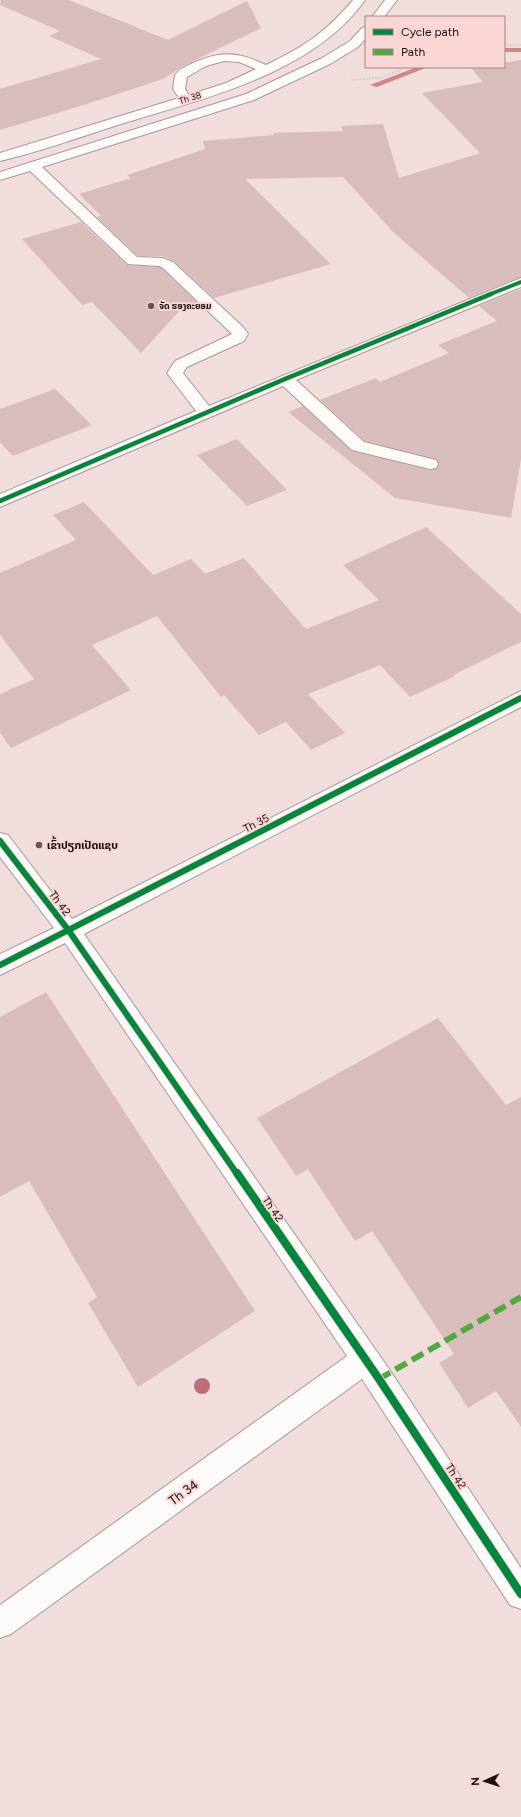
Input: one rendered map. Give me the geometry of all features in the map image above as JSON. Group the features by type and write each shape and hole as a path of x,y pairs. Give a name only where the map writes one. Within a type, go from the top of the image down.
{"street":[{"name":"Th 38","path":"0,157 230,86 294,56 319,41 338,25 359,0"},
{"path":"379,16 391,0"},
{"name":"Th 38","path":"0,176 250,97 326,61 354,44 365,32"},
{"path":"186,100 179,89 181,75 197,66 213,60 241,58 266,69"},
{"path":"33,166 133,261 162,262 168,265 238,330 240,334 238,338 181,364 175,373 206,413"},
{"path":"0,501 285,379 521,282"},
{"path":"285,379 358,446 430,464"},
{"name":"Th 35","path":"0,965 69,931 521,698"},
{"name":"Th 42","path":"0,841 69,931 365,1360 521,1594"},
{"name":"Th 34","path":"0,1623 365,1360"}],"path":[{"path":"505,45 521,45"}],"building":[{"path":"1,0 69,0 168,40 247,1 261,28 185,65 163,79 84,105 0,130 0,89 101,59 49,36 60,31 0,5"},
{"path":"521,60 521,277 469,298 393,232 343,177 245,179 331,264 214,298 174,261 162,256 138,256 97,217 101,216 79,194 131,178 127,175 205,149 203,141 274,135 274,133 343,131 341,126 383,124 399,178 480,153 422,93 483,82 471,68 505,68 505,63"},
{"path":"81,222 127,265 159,267 198,303 182,308 141,353 92,302 82,305 22,239"},
{"path":"521,289 521,459 511,518 395,498 288,412 303,406 352,451 430,470 436,469 439,465 436,459 365,441 320,400 376,378 380,382 449,353 438,345 497,321 479,306"},
{"path":"55,389 92,425 13,456 0,442 0,409"},
{"path":"237,439 287,490 247,506 197,455"},
{"path":"84,502 153,575 191,559 205,574 244,558 306,629 379,600 343,565 426,527 521,614 521,642 410,697 380,665 308,694 345,733 311,750 286,722 259,735 224,695 221,697 157,616 92,645 131,690 11,748 0,733 0,694 34,679 0,635 0,573 76,540 53,515"},
{"path":"46,992 255,1311 138,1387 88,1303 97,1297 29,1181 0,1197 0,1017"},
{"path":"438,1018 506,1105 521,1097 521,1427 496,1391 468,1408 439,1363 454,1354 372,1231 355,1241 308,1169 296,1176 257,1118"}],"waterway":[{"path":"505,50 521,50"},
{"path":"374,85 421,68"}],"marked path":[{"path":"379,1379 521,1297"}],"cycle path":[{"path":"0,501 285,379 521,282"},
{"path":"0,965 69,931 521,698"},
{"path":"0,841 69,931 379,1379 521,1594"}],"place":[{"name":"ຈັດ ຮອງຄະຍອມ","path":"151,306"},
{"name":"ເຂົ້າປຽກເປັດແຊບ","path":"39,845"}]}
